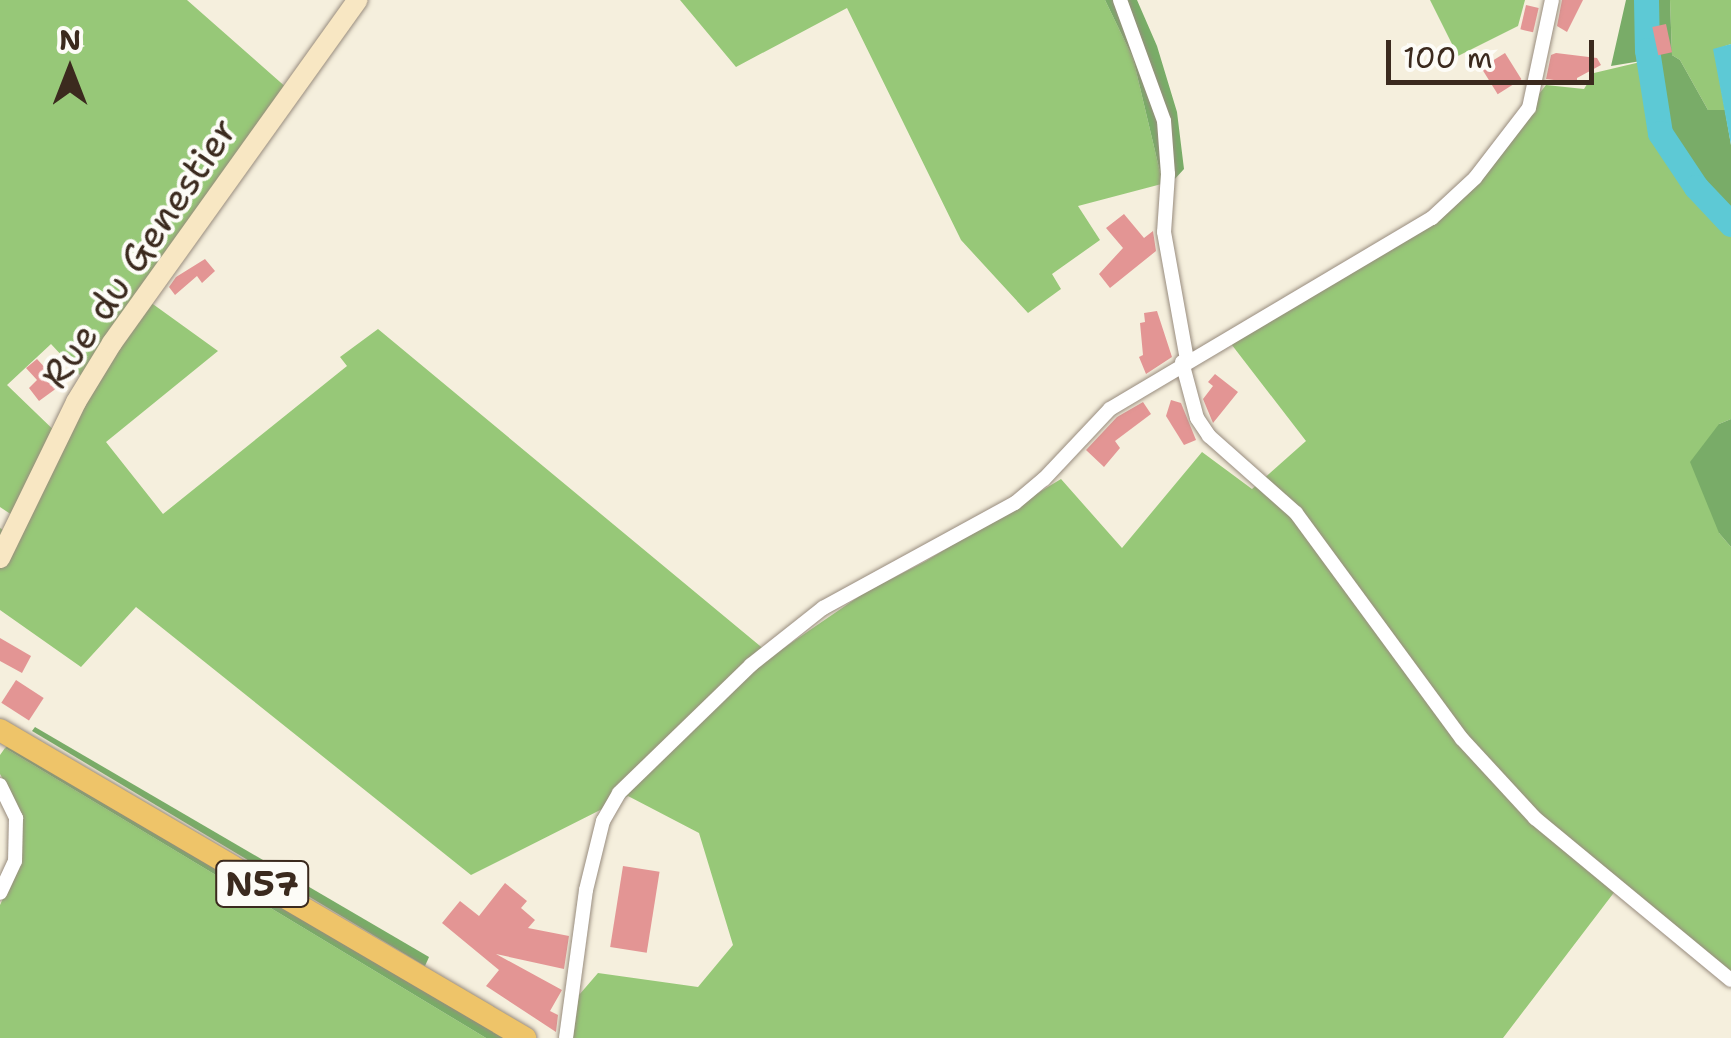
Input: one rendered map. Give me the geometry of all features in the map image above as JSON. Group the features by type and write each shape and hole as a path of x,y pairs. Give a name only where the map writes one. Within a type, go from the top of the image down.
{"main road":[{"name":"N57","path":"0,730 525,1038"}],"street":[{"name":"Rue du Genestier","path":"0,558 76,402 112,343 358,0"},
{"path":"1120,0 1164,121 1168,174 1164,232 1197,418 1209,436 1296,513 1462,739 1535,818 1731,980"},
{"path":"566,1038 586,890 604,821 619,793 710,703 794,630 857,588 1014,503 1044,479 1110,409 1184,361 1414,230 1452,201 1528,108 1536,89 1546,11 1552,0"},
{"path":"0,785 16,818 15,861 0,893"}],"green space":[{"path":"0,0 187,0 297,97 150,302 218,351 106,442 163,514 347,366 340,357 378,329 772,656 864,593 926,561 1061,479 1122,548 1202,452 1252,489 1306,441 1225,336 1428,217 1508,134 1546,85 1584,89 1594,73 1653,59 1663,132 1699,184 1731,219 1731,419 1719,424 1719,533 1731,547 1731,976 1622,882 1503,1038 572,1038 579,995 598,973 698,987 733,945 699,833 628,796 471,875 136,607 81,667 0,610 0,528 15,538 24,523 0,507","holes":["51,344 92,388 64,440 7,385"]},
{"path":"680,0 1105,0 1133,58 1160,172 1173,181 1078,206 1100,240 1052,274 1061,289 1028,313 961,240 847,8 736,67"},
{"path":"1105,0 1137,0 1157,46 1177,112 1184,169 1173,181 1160,172 1133,58"},
{"path":"1430,0 1525,0 1518,26 1458,56"},
{"path":"1626,0 1670,0 1672,55 1680,60 1708,110 1725,110 1731,145 1731,219 1699,184 1663,132 1653,59 1611,66"},
{"path":"1670,0 1731,0 1731,44 1714,50 1725,110 1708,110 1680,60 1672,55"},
{"path":"1731,419 1731,547 1719,533 1690,462 1719,424"},
{"path":"35,727 429,957 425,966 32,731"},
{"path":"11,744 507,1038 486,1038 5,748"},
{"path":"5,748 486,1038 0,1038 0,905 20,862 23,817 0,774 0,755"}],"water":[{"path":"1731,44 1731,145 1713,49"}],"building":[{"path":"1562,0 1583,0 1567,32 1557,26"},
{"path":"1526,5 1539,8 1533,32 1520,29"},
{"path":"1666,24 1672,52 1658,55 1652,27"},
{"path":"1505,53 1521,79 1498,94 1481,68"},
{"path":"1551,55 1597,58 1601,65 1577,78 1577,83 1546,79"},
{"path":"1124,214 1144,238 1153,231 1156,251 1110,288 1099,274 1123,248 1106,228"},
{"path":"205,259 215,271 202,283 197,276 175,295 169,287 176,277"},
{"path":"1157,311 1172,357 1146,374 1139,357 1143,355 1140,323 1145,322 1144,313"},
{"path":"37,359 61,385 39,401 29,388 37,380 26,368"},
{"path":"1215,374 1238,392 1213,423 1203,399 1213,386 1208,382"},
{"path":"1171,400 1181,403 1196,440 1184,445 1166,416"},
{"path":"1143,402 1151,414 1115,441 1120,448 1104,467 1086,450 1117,417"},
{"path":"0,638 31,656 22,673 0,661"},
{"path":"16,680 44,698 29,721 1,703"},
{"path":"623,866 660,872 647,953 610,947"},
{"path":"505,883 527,901 521,908 535,920 528,928 569,936 564,969 496,954 562,990 550,1011 558,1015 556,1032 486,986 499,970 442,923 460,901 479,916"}],"waterway":[{"path":"1646,0 1647,50 1660,133 1696,187 1731,224"}]}
